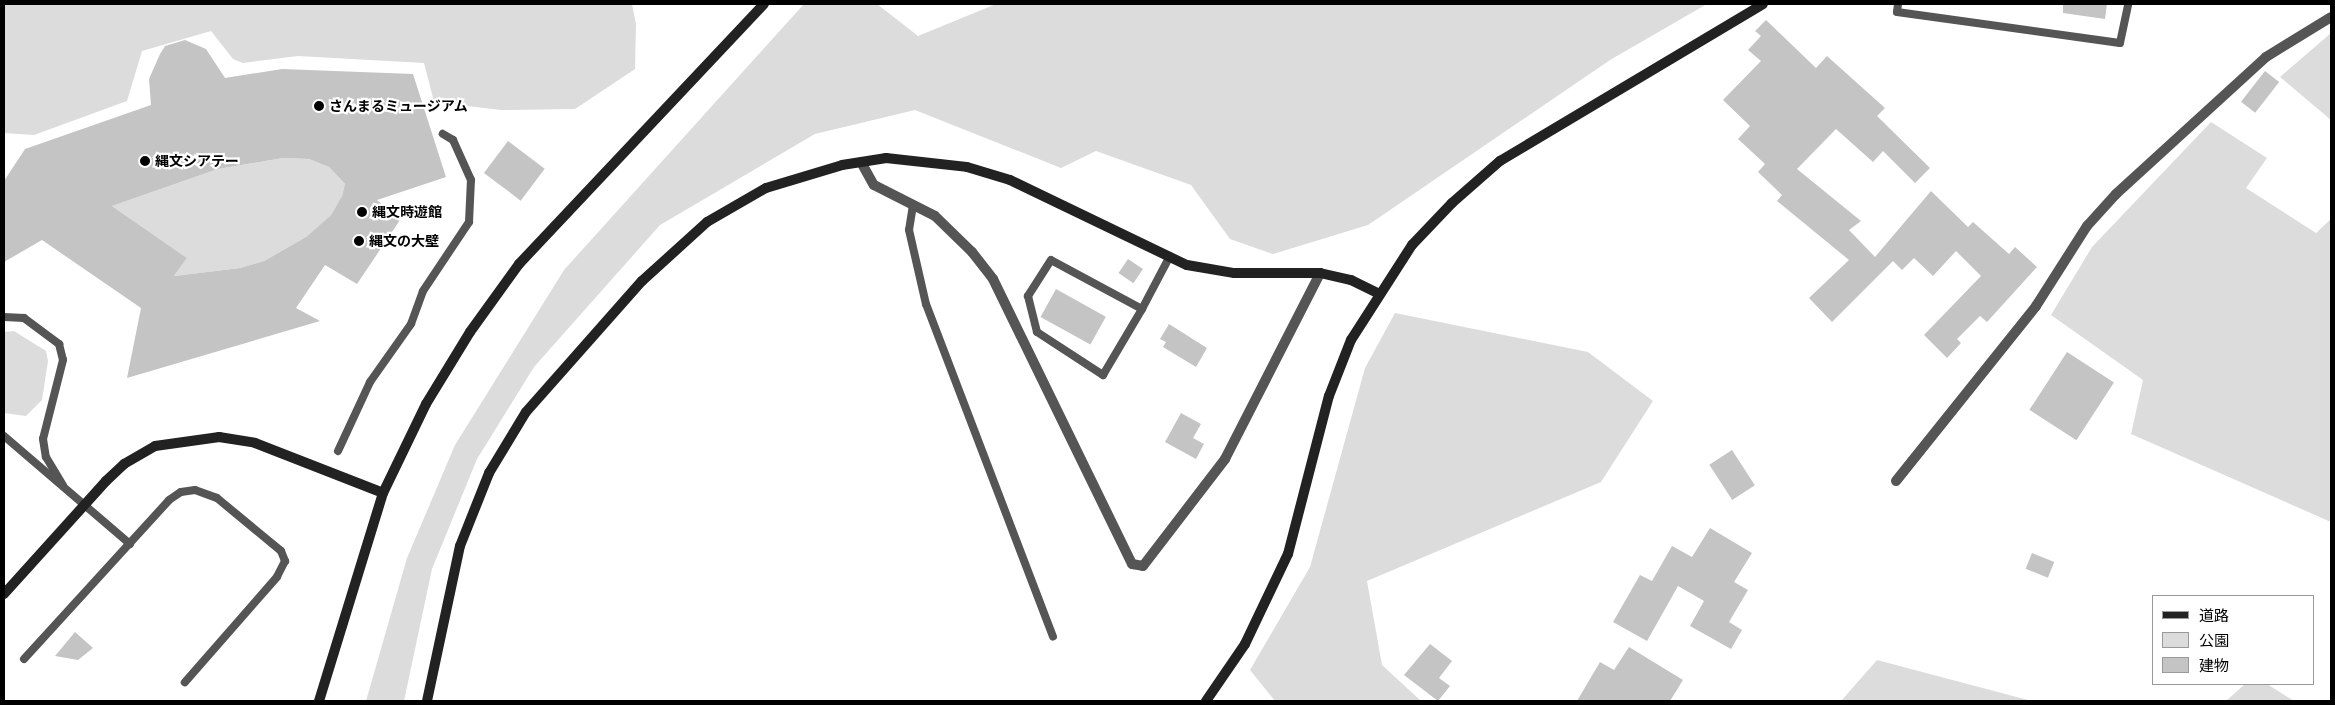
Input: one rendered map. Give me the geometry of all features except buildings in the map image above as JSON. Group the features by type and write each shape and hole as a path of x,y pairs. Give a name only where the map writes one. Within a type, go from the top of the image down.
{"street":[{"path":"319,701 383,493 426,404 470,332 519,264 764,4"},
{"path":"1206,701 1245,644 1269,598 1288,554 1329,396 1351,340 1378,293 1412,245 1452,203 1500,161 1763,4"},
{"path":"1896,481 2024,322 2088,226 2116,194 2266,57 2331,17"},
{"path":"427,701 460,546 489,473 526,412 642,280 707,222 766,188 861,162 886,158 958,166 1010,180 1187,265 1234,273 1320,273 1351,280 1378,293"},
{"path":"861,162 874,185 935,216 972,252 993,279 1125,556 1138,565 1143,566 1225,459 1320,273"},
{"path":"4,594 85,503 124,464 155,446 188,438 219,437 255,443 383,493"}],"lane":[{"path":"1898,4 1897,12 2120,43 2128,4"},
{"path":"338,451 370,382 411,324 423,291 469,222 471,180 453,140 444,134"},
{"path":"913,205 909,230 926,304 1053,637"},
{"path":"1142,309 1051,260 1028,296 1038,332 1103,375 1142,309 1170,256"},
{"path":"4,316 24,318 59,344 63,360 43,439 46,457 63,485"},
{"path":"4,438 85,503 130,544"},
{"path":"24,659 170,500 181,492 195,490 217,498 281,551 284,562 277,577 185,682"}],"green space":[{"path":"4,4 632,4 636,24 635,69 575,109 501,110 434,102 424,63 298,56 243,63 233,59 211,31 142,51 127,101 34,135 4,133"},
{"path":"804,4 877,4 918,36 996,4 1707,4 1610,60 1368,225 1273,254 1230,239 1191,185 1096,151 1061,168 915,110 815,134 660,225 534,367 477,459 432,569 404,701 366,701 407,558 455,445 564,270"},
{"path":"2331,33 2331,120 2280,77"},
{"path":"2211,122 2267,158 2246,188 2316,233 2331,219 2331,522 2131,434 2143,380 2051,315 2092,247"},
{"path":"283,158 309,159 329,167 345,184 342,196 331,215 306,237 264,261 240,268 174,276 187,258 112,206 218,169"},
{"path":"1395,313 1588,352 1653,401 1601,482 1367,581 1382,665 1421,701 1275,701 1250,670 1310,567 1365,368"},
{"path":"14,331 46,351 48,361 42,400 26,416 4,413 4,332"},
{"path":"1877,660 2028,700 2035,701 1841,701"},
{"path":"2244,685 2269,685 2294,701 2226,701"}],"place":[{"name":"さんまるミュージアム","path":"319,106"},
{"name":"縄文シアテー","path":"145,161"},
{"name":"縄文時遊館","path":"362,212"},
{"name":"縄文の大壁","path":"359,241"}]}
